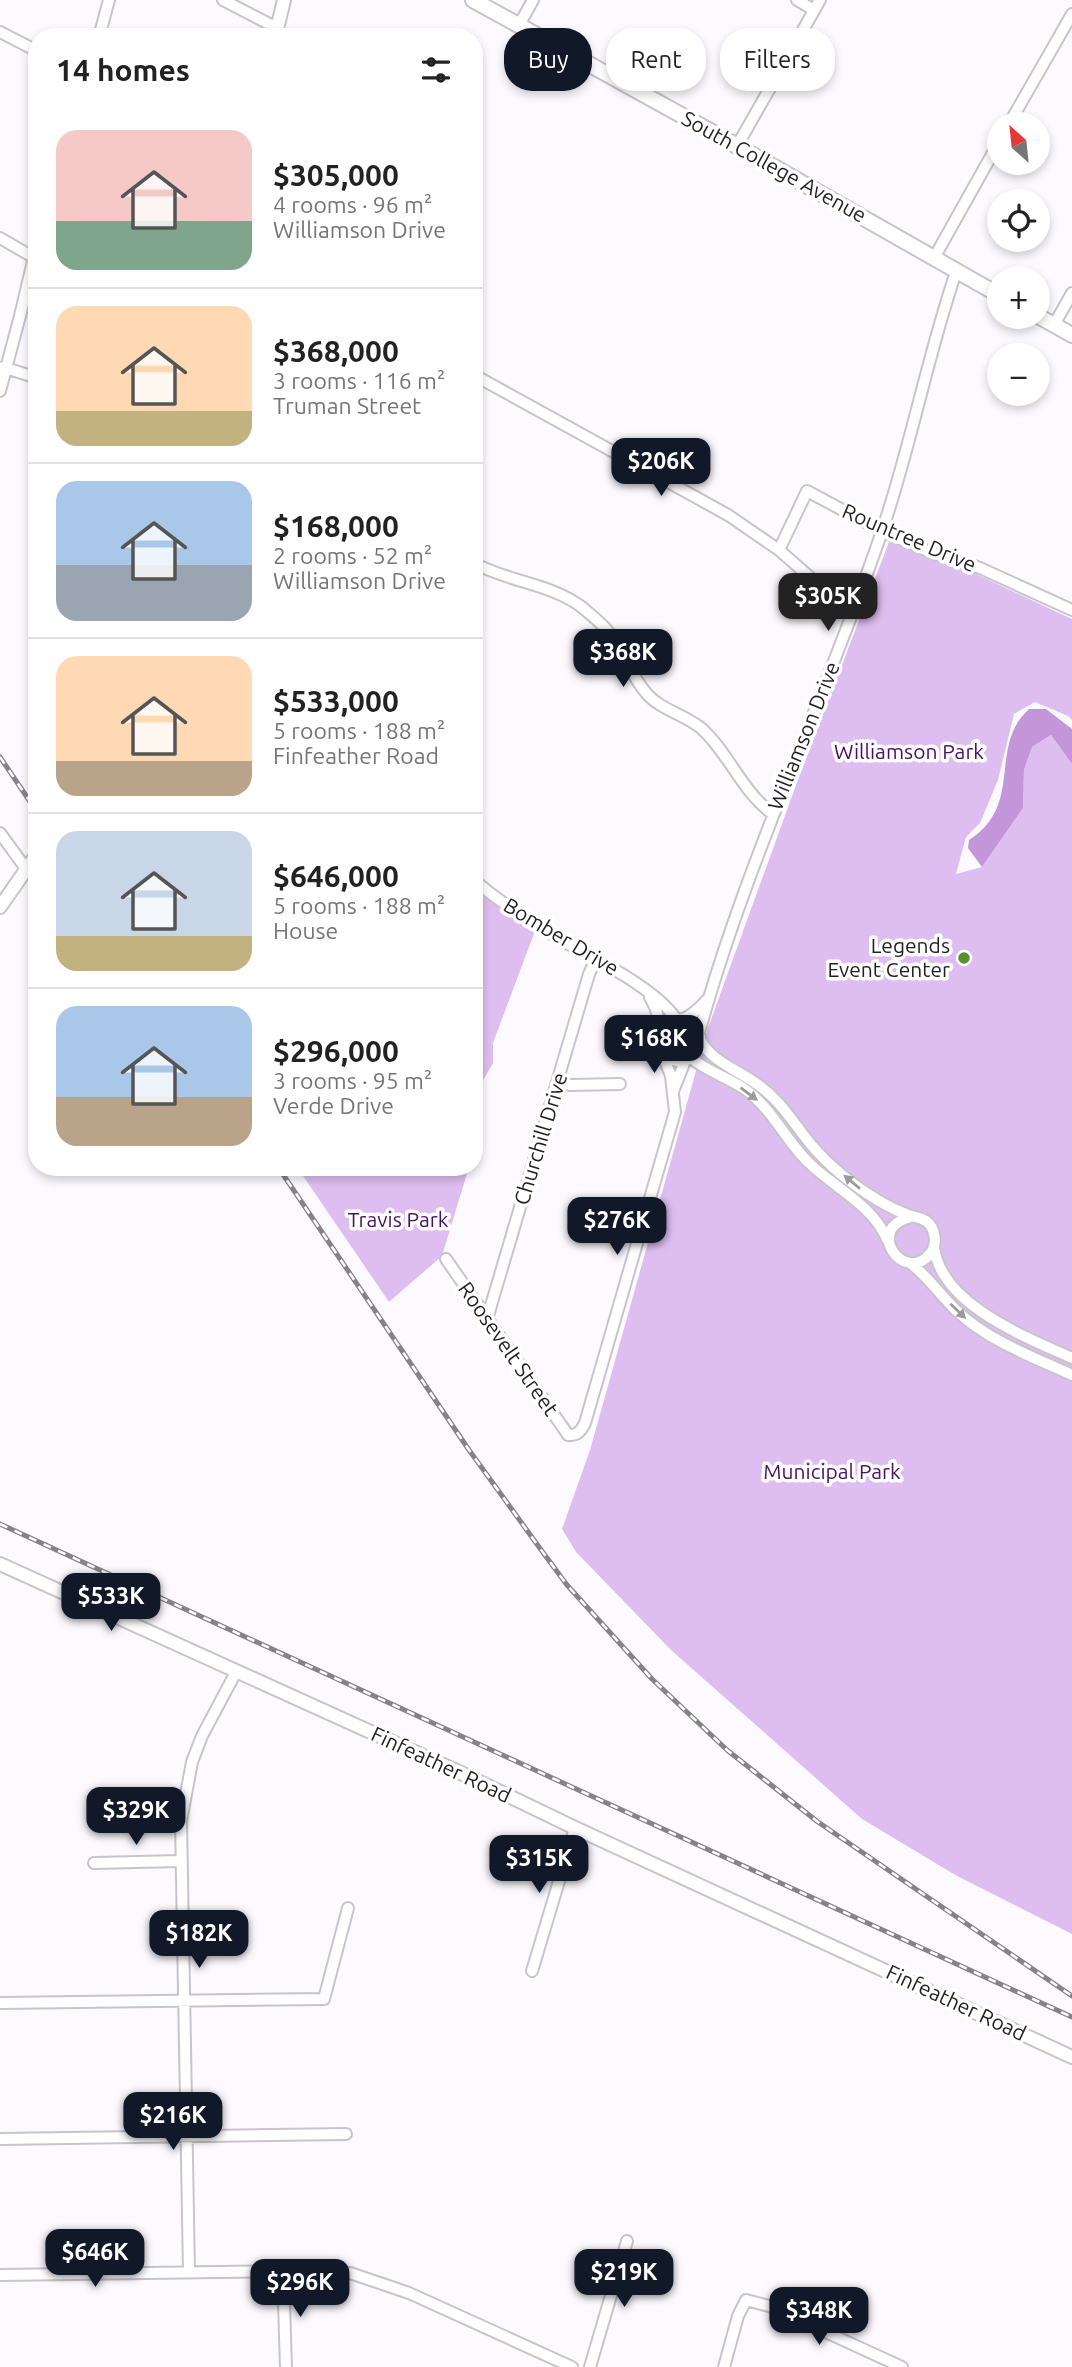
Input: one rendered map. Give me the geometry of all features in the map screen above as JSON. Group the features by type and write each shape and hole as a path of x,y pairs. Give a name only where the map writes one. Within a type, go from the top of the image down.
{"main road":[{"name":"South College Avenue","path":"473,0 987,289"},
{"path":"1050,323 1072,335"}],"street":[{"path":"101,28 109,0"},
{"path":"223,0 269,28"},
{"path":"277,28 284,0"},
{"path":"519,25 533,0"},
{"path":"737,146 817,5 797,0"},
{"path":"1016,112 1072,14"},
{"path":"0,32 28,46"},
{"path":"934,258 987,163"},
{"path":"0,238 28,254"},
{"name":"Williamson Drive","path":"700,1036 709,998 773,814 882,531 956,272"},
{"path":"0,391 3,367 28,275"},
{"path":"1054,325 1072,293"},
{"path":"3,367 28,375"},
{"path":"483,380 728,516 779,551 852,614"},
{"name":"Rountree Drive","path":"779,551 807,491 882,531 930,552 980,568 1072,610"},
{"path":"483,567 580,606 608,632 634,678 649,696 662,707 700,727 759,804 773,814"},
{"path":"0,833 27,870 0,907"},
{"name":"Bomber Drive","path":"483,887 516,913 628,978 680,1019"},
{"name":"Churchill Drive","path":"487,1319 589,974 596,959"},
{"path":"649,994 656,1009 660,1031 658,1038 674,1089"},
{"name":"Williamson Drive","path":"680,1019 709,998"},
{"path":"660,1031 670,1021 680,1019 690,1022 716,1059 753,1081 782,1104 819,1153 846,1177 889,1208 911,1217"},
{"path":"674,1089 688,1059 699,1047 700,1036"},
{"path":"661,1051 671,1060 688,1059 746,1090 764,1106 810,1164 878,1221 896,1256 923,1272 958,1312 985,1333 1072,1375"},
{"path":"558,1081 570,1085 620,1084"},
{"name":"Roosevelt Street","path":"446,1259 564,1429 573,1435 581,1431 675,1112 674,1089"},
{"path":"889,1243 892,1228 903,1218 918,1217 930,1226 935,1240 936,1261 943,1274 974,1306 1009,1330 1072,1358"},
{"path":"910,1263 925,1259 934,1247"},
{"name":"Finfeather Road","path":"0,1564 461,1773 1072,2057"},
{"path":"189,2272 181,1821 192,1762 202,1736 236,1672"},
{"path":"532,1971 575,1828"},
{"path":"93,1863 180,1861"},
{"path":"0,2003 324,1999 348,1908"},
{"path":"0,2139 346,2134"},
{"path":"590,2367 627,2241"},
{"path":"284,2271 286,2367"},
{"path":"0,2275 284,2271 350,2273 409,2292 572,2367"},
{"path":"724,2367 738,2316 746,2300 769,2306 902,2367"}],"green space":[{"name":"Municipal Park","path":"889,542 974,573 1072,619 1072,720 1035,702 1014,714 998,780 980,823 966,837 956,874 982,867 1023,808 1024,770 1032,747 1051,735 1072,764 1072,1934 957,1876 862,1819 671,1650 576,1552 562,1529 590,1450 708,1028 796,785"},
{"path":"483,891 535,931 493,1043 493,1063 483,1080"},
{"name":"Travis Park","path":"303,1176 466,1176 442,1256 389,1302"}],"shaded area":[{"path":"1029,709 1046,709 1072,729 1072,764 1051,735 1032,747 1024,770 1023,808 982,867 968,848 969,840 986,826 996,810 1002,793 1010,740 1017,724"}],"railway":[{"path":"0,757 28,799"},
{"path":"284,1176 469,1450 539,1547 567,1585 652,1679 727,1750 818,1822 1072,1996"},
{"path":"0,1524 1072,2017"}],"place":[{"name":"Legends Event Center","path":"964,958"}],"park label":[{"name":"Williamson Park","path":"909,752"}]}
